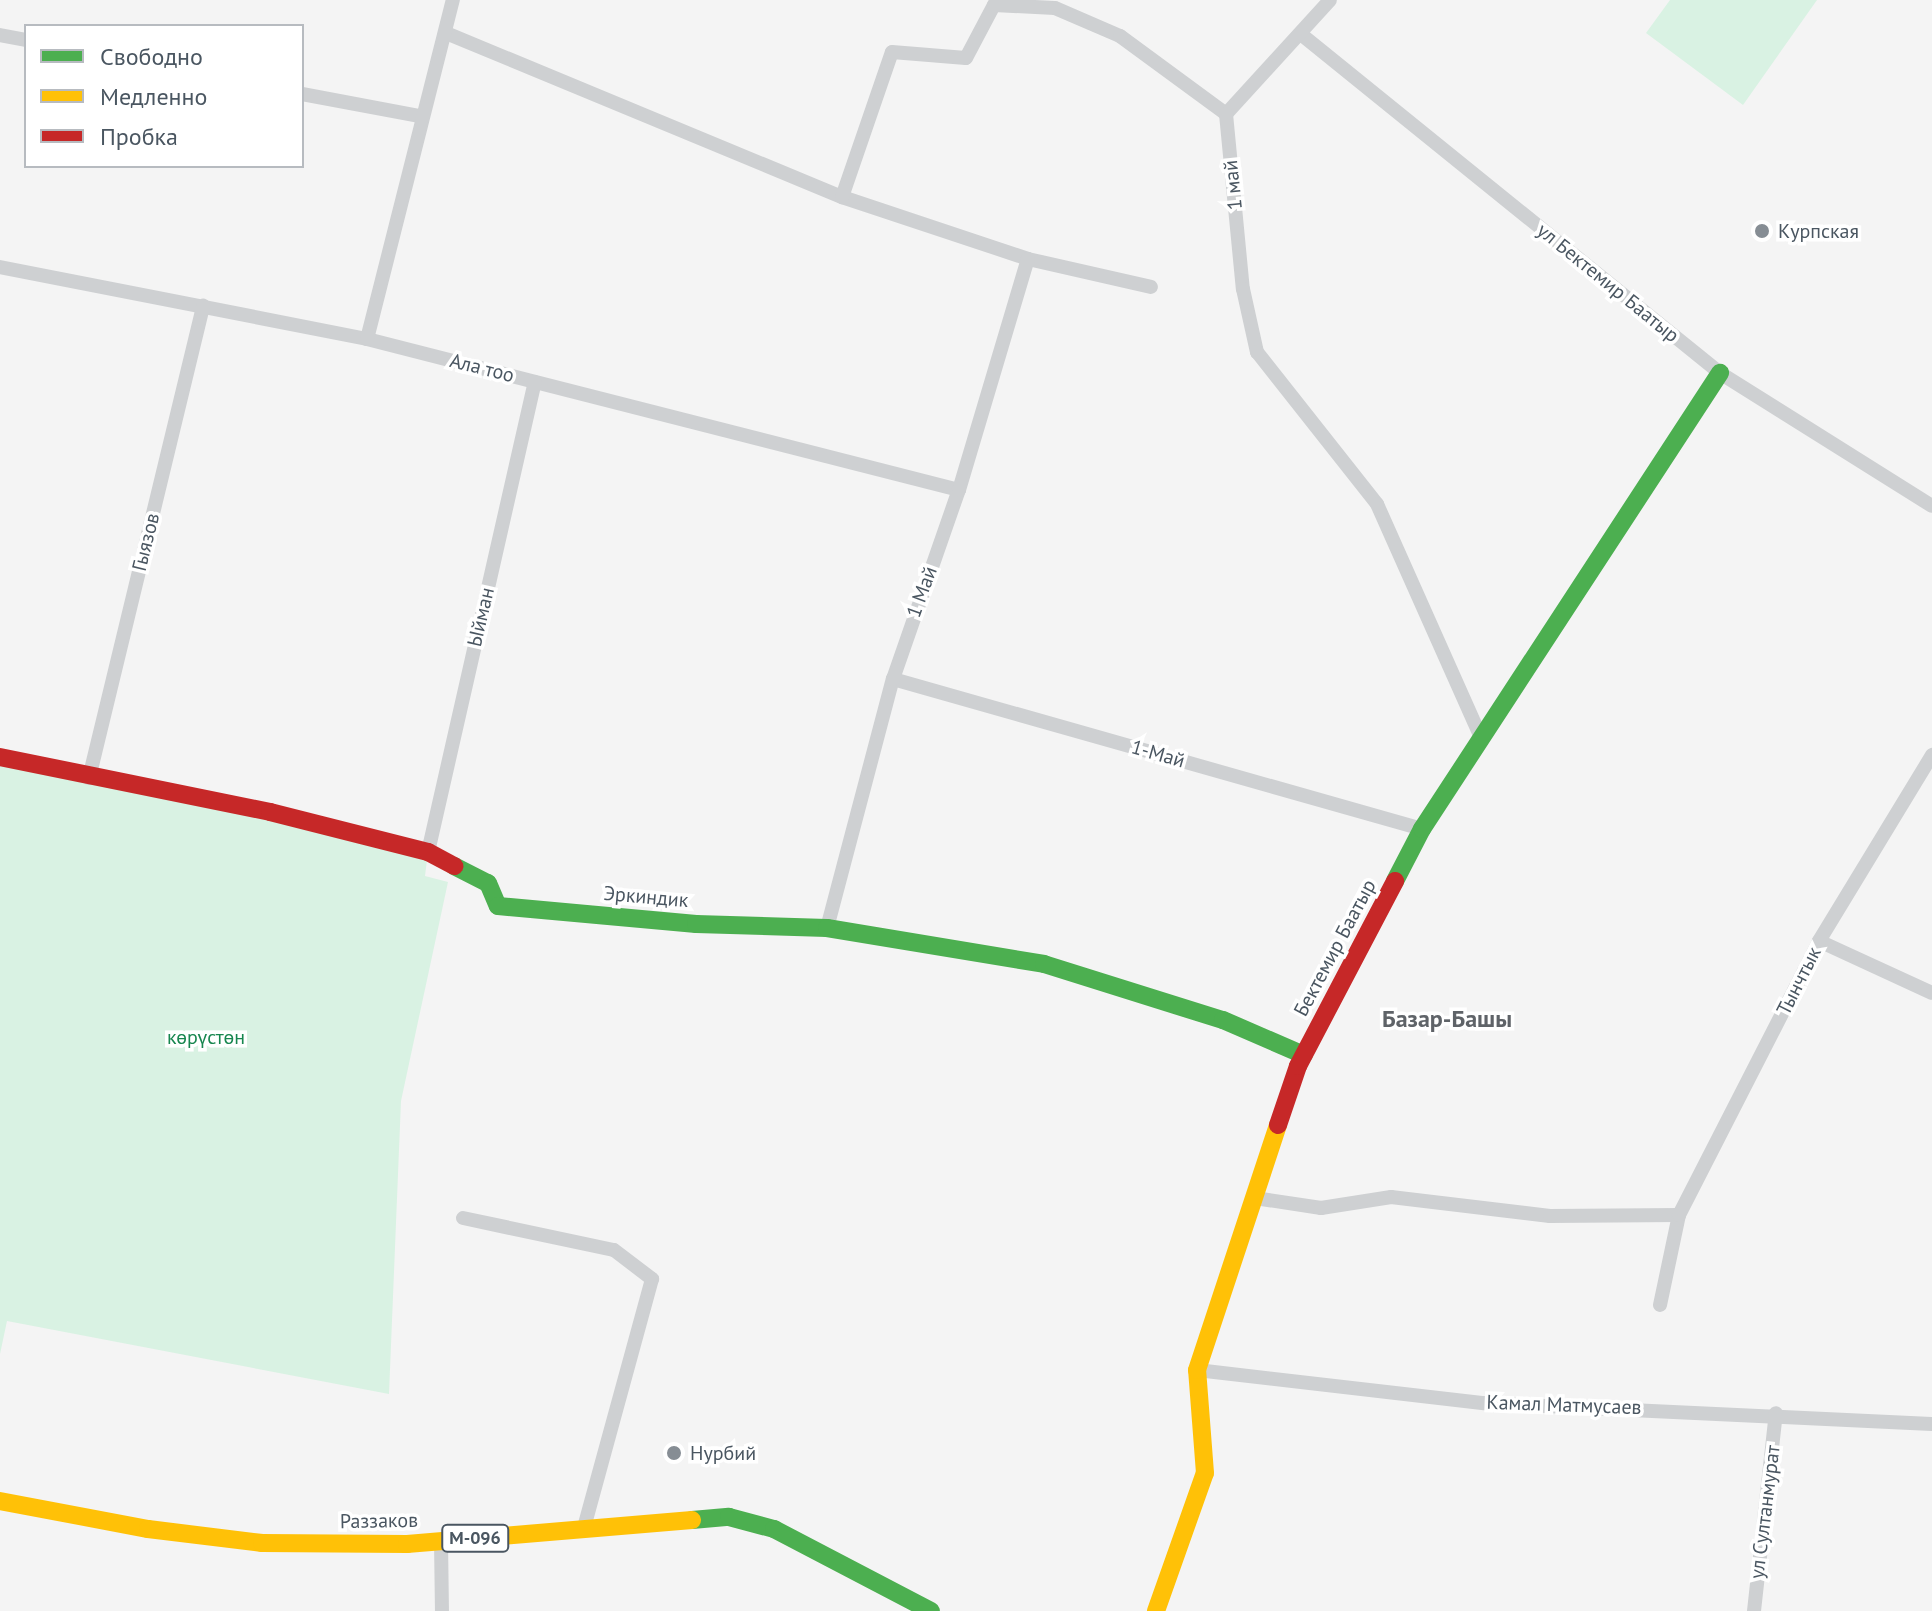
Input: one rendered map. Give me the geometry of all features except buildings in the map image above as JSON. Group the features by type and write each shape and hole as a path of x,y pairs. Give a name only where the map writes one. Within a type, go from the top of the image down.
{"street":[{"path":"367,339 420,116 453,0"},
{"path":"842,197 892,52 966,58 994,5 1055,8 1120,36 1226,114 1302,35 1330,0"},
{"path":"446,33 842,197 1028,259 1151,287"},
{"path":"0,35 24,40"},
{"name":"ул Бектемир Баатыр","path":"1302,35 1720,373 1932,506"},
{"path":"304,94 420,116"},
{"name":"1 май","path":"1226,114 1243,289 1257,352 1377,504 1482,740"},
{"name":"1 Май","path":"827,928 893,679 959,490 1028,259"},
{"name":"Ала тоо","path":"0,267 367,339 959,490"},
{"name":"Гыязов","path":"89,778 203,306"},
{"name":"Бектемир Баатыр","path":"1156,1611 1205,1473 1197,1370 1304,1055 1422,829 1720,373"},
{"name":"Ыйман","path":"428,852 535,382"},
{"name":"1-Май","path":"893,679 1422,829"},
{"name":"Тынчтык","path":"1660,1305 1679,1215 1819,941 1932,755"},
{"name":"Эркиндик","path":"0,757 89,778 270,812 428,852 488,883 498,906 696,924 827,928 1044,964 1223,1020 1304,1055"},
{"path":"1819,941 1932,993"},
{"path":"1255,1198 1321,1208 1391,1197 1550,1216 1679,1215"},
{"path":"463,1218 614,1250 652,1279 584,1527"},
{"name":"Камал Матмусаев","path":"1197,1370 1484,1403 1776,1413 1932,1424"},
{"name":"ул Султанмурат","path":"1754,1611 1776,1413"},
{"name":"Раззаков","path":"0,1501 148,1529 262,1543 441,1541 729,1517 774,1529 931,1611"},
{"path":"441,1541 442,1611"}],"green space":[{"path":"1670,0 1817,0 1743,105 1646,33"},
{"name":"көрүстөн","path":"0,756 428,852 425,876 448,882 401,1101 389,1394 7,1321 0,1354"}],"traffic: fast":[{"path":"1395,881 1422,829 1720,373"},
{"path":"454,866 488,883 498,906 696,924 827,928 1044,964 1223,1020 1304,1055"},
{"path":"692,1520 729,1517 774,1529 931,1611"}],"traffic: slow":[{"path":"1156,1611 1205,1473 1197,1370 1278,1125"},
{"path":"0,1501 148,1529 262,1543 407,1544 692,1520"}],"traffic: jam":[{"path":"0,757 270,812 428,852 454,866"},
{"path":"1278,1125 1298,1066 1395,881"}],"place":[{"name":"Курпская","path":"1762,231"},
{"name":"Нурбий","path":"674,1453"}],"district":[{"name":"Базар-Башы","path":"1447,1019"}]}
